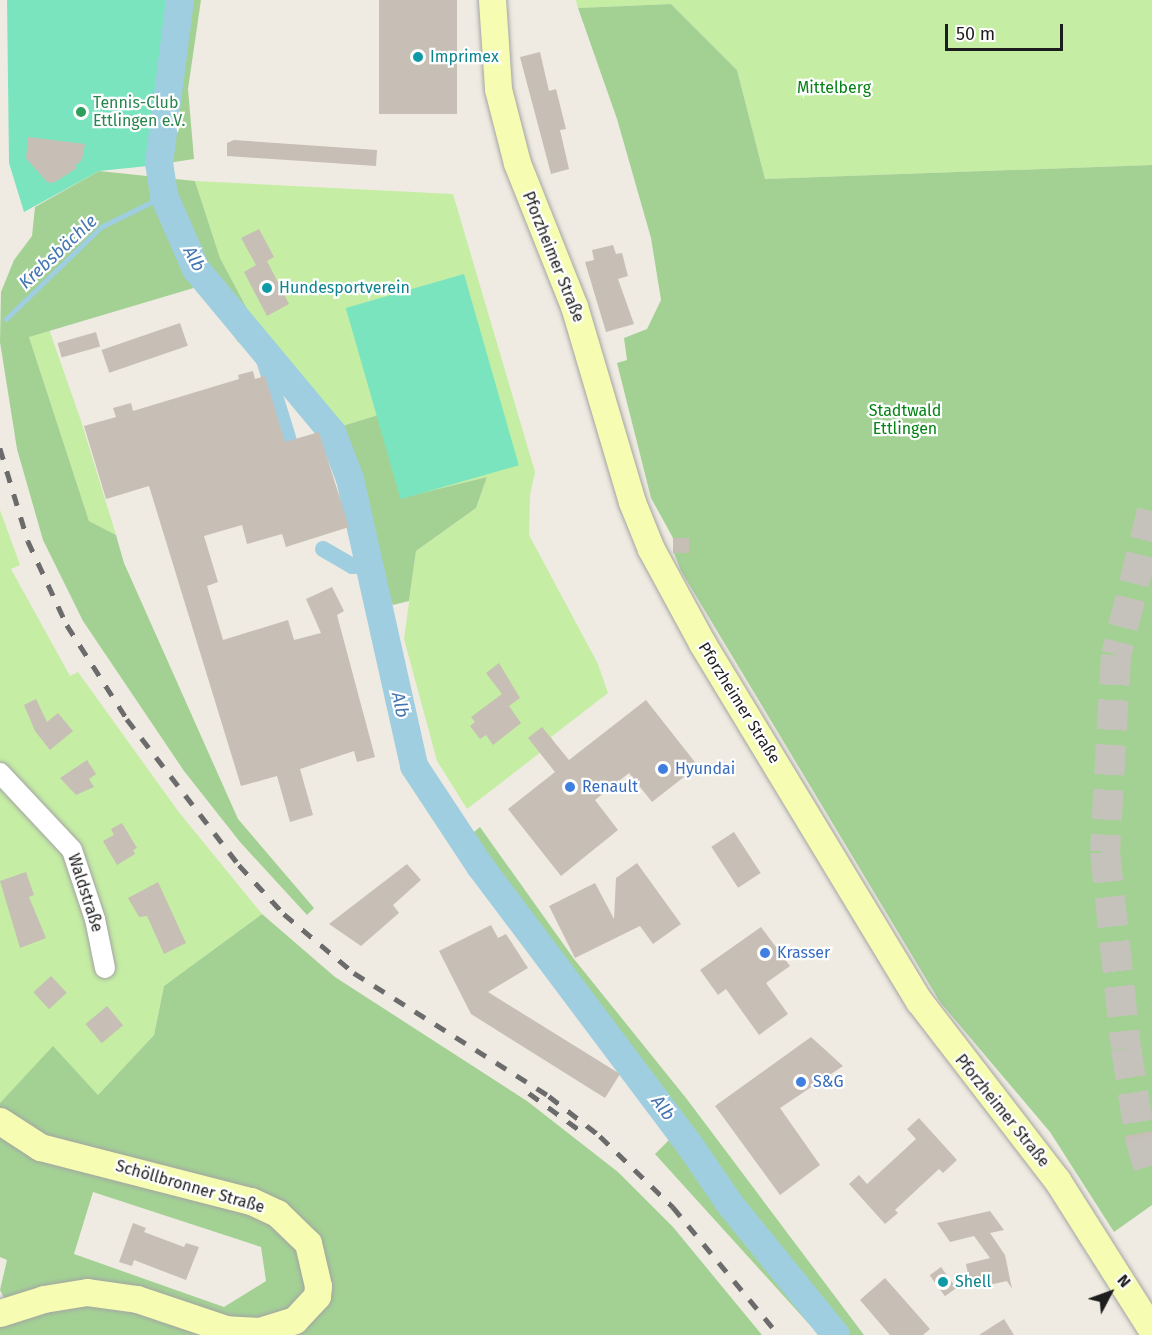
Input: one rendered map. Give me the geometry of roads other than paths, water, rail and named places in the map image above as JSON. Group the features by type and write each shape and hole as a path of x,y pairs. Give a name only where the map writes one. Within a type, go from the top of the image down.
{"main road":[{"name":"Pforzheimer Straße","path":"492,0 498,89 516,163 574,306 632,502 651,549 702,643 919,1001 1057,1180 1152,1330"},
{"name":"Schöllbronner Straße","path":"0,1121 40,1147 251,1201 277,1213 308,1243 318,1286 316,1296 296,1320 260,1331 226,1329 137,1299 87,1292 44,1299 0,1313"}],"street":[{"name":"Waldstraße","path":"0,773 72,850 95,919 105,968"}],"waterway":[{"name":"Alb","path":"180,0 159,163 164,196 196,269 332,432 350,479 414,766 480,866 691,1147 729,1203 836,1335"},
{"name":"Krebsbächle","path":"6,319 101,227 164,196"},
{"path":"267,354 264,360 289,441"},
{"path":"323,549 352,566 368,565"}],"tunnel":[{"path":"1152,511 1116,655 1105,852 1126,1048 1140,1138 1152,1180"}],"railway":[{"path":"0,448 28,541 67,625 127,719 239,865 284,914 354,973 549,1096 600,1136 673,1207 779,1335"},
{"path":"529,1093 585,1134"}],"place":[{"name":"Imprimex","path":"418,57"},
{"name":"Tennis-Club Ettlingen e.V.","path":"81,112"},
{"name":"Hundesportverein","path":"267,288"},
{"name":"Hyundai","path":"663,769"},
{"name":"Renault","path":"570,787"},
{"name":"Krasser","path":"765,953"},
{"name":"S&G","path":"801,1082"},
{"name":"Shell","path":"943,1282"}],"park label":[{"name":"Mittelberg","path":"834,88"},
{"name":"Stadtwald Ettlingen","path":"905,420"}]}
